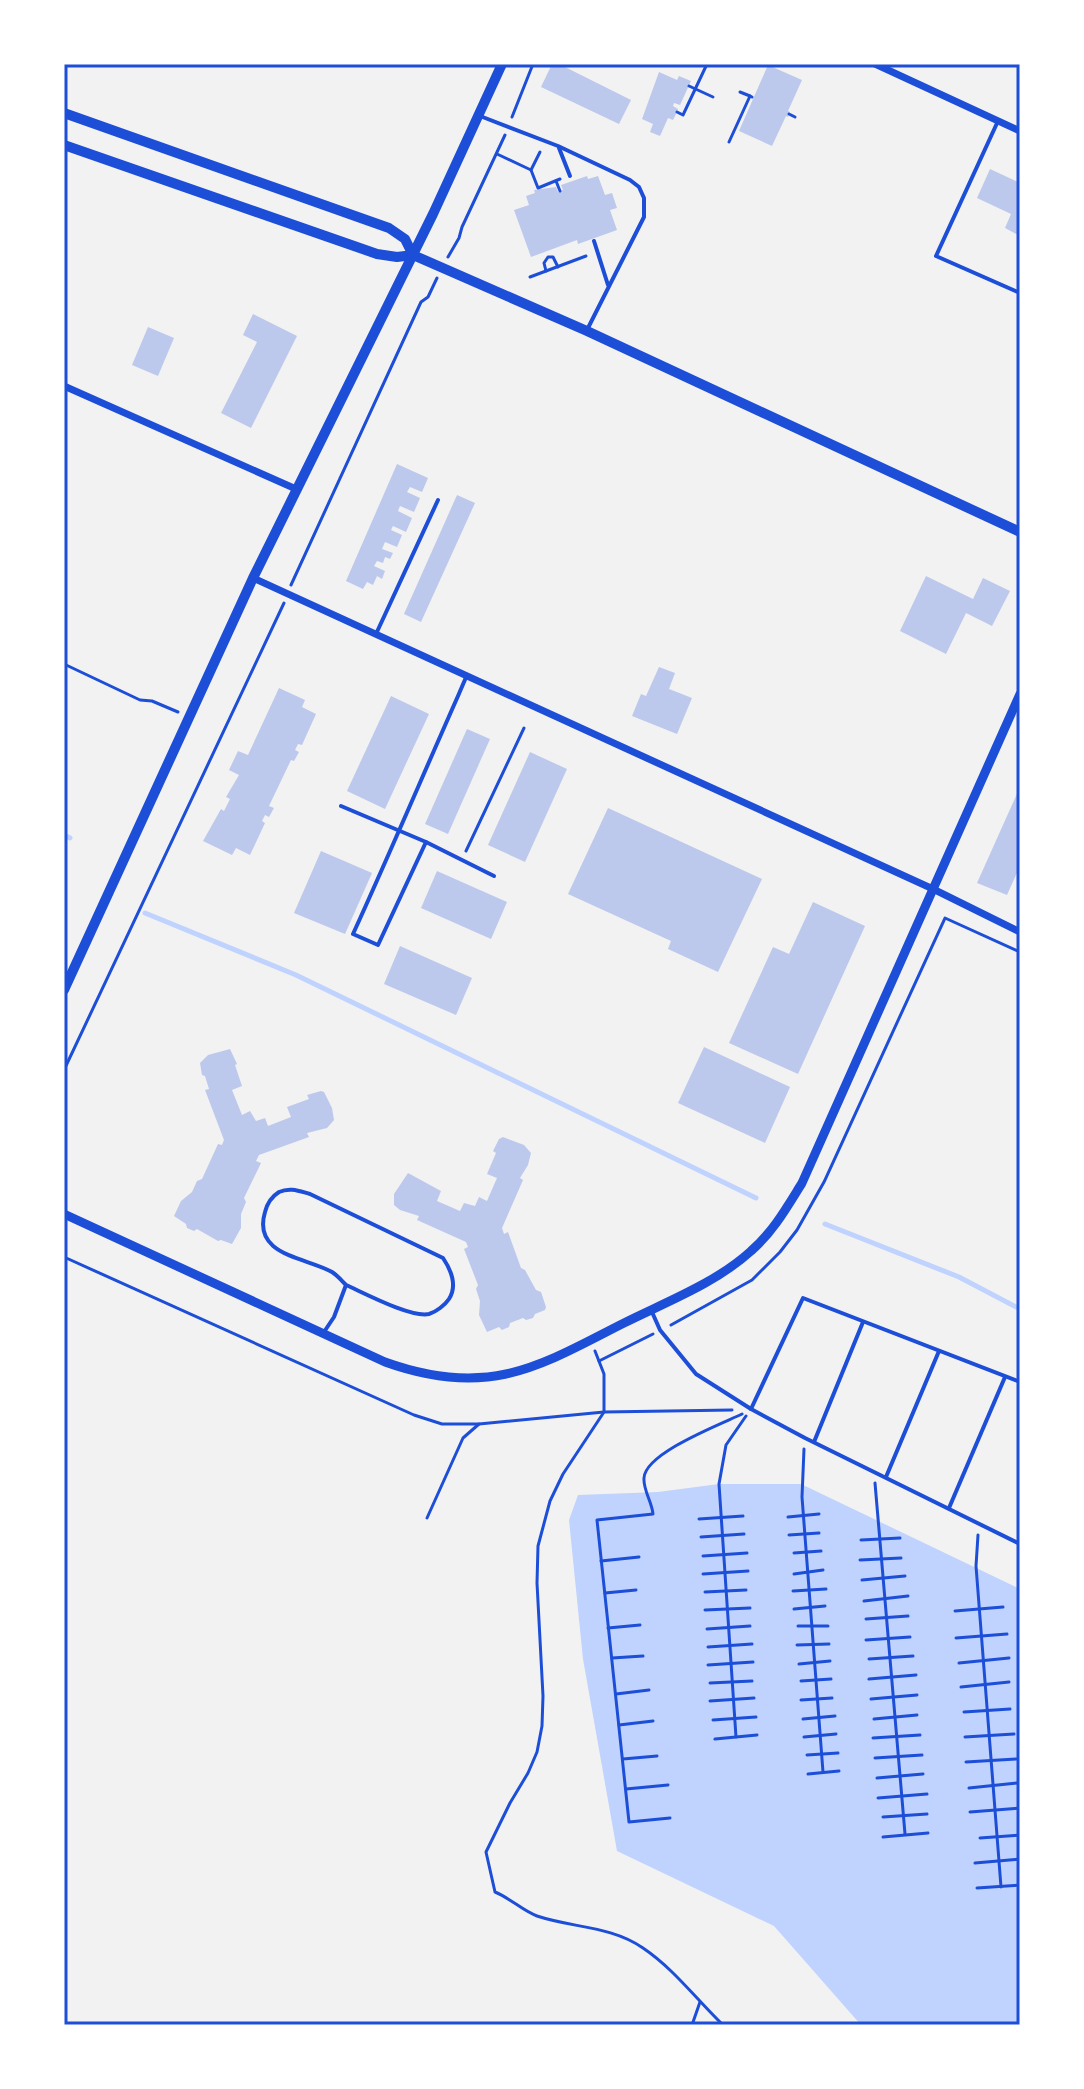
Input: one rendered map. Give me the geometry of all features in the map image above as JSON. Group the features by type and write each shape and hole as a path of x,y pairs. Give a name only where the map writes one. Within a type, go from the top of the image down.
{"main road":[{"path":"64,990 253,578 413,255 502,64"},
{"path":"64,113 389,228 405,239 413,255"},
{"path":"64,145 377,254 397,257 413,255 587,331 1020,532"}],"street":[{"path":"875,64 896,68 1020,131"},
{"path":"64,386 296,489"},
{"path":"253,578 933,889 1020,932"},
{"path":"64,1214 322,1334 418,1374 470,1379 504,1375 526,1368 651,1310 723,1272 772,1230 802,1183 1020,694"}],"lane":[{"path":"480,116 545,140 639,187 644,198 644,217 587,331"},
{"path":"998,121 936,256 1020,293"},
{"path":"558,146 570,176"},
{"path":"594,241 608,286"},
{"path":"376,634 438,500"},
{"path":"426,842 378,945 353,934 467,675"},
{"path":"341,806 426,842 494,876"},
{"path":"294,1189 310,1194 443,1258 451,1270 454,1287 443,1306 429,1314 416,1313 346,1285 332,1273 279,1251 270,1243 263,1232 262,1220 267,1203 278,1193 294,1189"},
{"path":"322,1334 334,1317 346,1285"},
{"path":"751,1409 803,1298 1020,1382"},
{"path":"651,1310 660,1330 696,1374 751,1409 1020,1544"},
{"path":"814,1442 863,1322"},
{"path":"886,1477 939,1351"},
{"path":"949,1508 1005,1377"}],"path":[{"path":"459,238 533,64"},
{"path":"677,112 683,115 707,64"},
{"path":"689,86 713,97"},
{"path":"729,142 751,97 740,92"},
{"path":"789,114 795,117"},
{"path":"531,170 545,140"},
{"path":"497,154 531,170 538,188 570,176"},
{"path":"556,181 560,191"},
{"path":"530,277 586,256"},
{"path":"546,271 544,263 548,257 553,257 558,267"},
{"path":"294,577 421,302 431,290"},
{"path":"64,1070 279,614"},
{"path":"64,664 140,700 152,701 188,717"},
{"path":"462,860 524,728"},
{"path":"945,918 1020,952"},
{"path":"64,1257 414,1415 442,1424 479,1424 604,1412 751,1409"},
{"path":"599,1361 604,1374 604,1412 563,1474 538,1546 543,1696 537,1752 486,1852 495,1892 535,1915 605,1930 641,1946 676,1974 723,2025"},
{"path":"736,1737 719,1484 726,1445 751,1409"},
{"path":"670,1818 629,1822 597,1520 653,1514 644,1478 658,1456 751,1409"},
{"path":"427,1518 463,1438 479,1424"},
{"path":"805,1438 801,1484 823,1772"},
{"path":"874,1471 905,1834"},
{"path":"788,1517 819,1514"},
{"path":"699,1519 743,1516"},
{"path":"978,1523 976,1566 1001,1887"},
{"path":"789,1535 819,1533"},
{"path":"701,1537 744,1534"},
{"path":"861,1540 900,1538"},
{"path":"794,1553 821,1551"},
{"path":"703,1556 747,1553"},
{"path":"601,1561 639,1557"},
{"path":"860,1560 901,1558"},
{"path":"794,1574 823,1570"},
{"path":"703,1574 748,1571"},
{"path":"862,1580 905,1576"},
{"path":"793,1591 826,1589"},
{"path":"605,1593 636,1590"},
{"path":"705,1592 746,1590"},
{"path":"864,1601 908,1596"},
{"path":"794,1609 825,1606"},
{"path":"955,1611 1003,1607"},
{"path":"705,1610 750,1608"},
{"path":"866,1619 908,1616"},
{"path":"608,1628 640,1625"},
{"path":"707,1629 750,1626"},
{"path":"798,1626 828,1626"},
{"path":"956,1638 1007,1634"},
{"path":"866,1640 910,1637"},
{"path":"708,1647 752,1644"},
{"path":"797,1645 829,1644"},
{"path":"612,1658 643,1656"},
{"path":"869,1659 913,1656"},
{"path":"959,1663 1009,1658"},
{"path":"799,1664 830,1661"},
{"path":"708,1665 753,1662"},
{"path":"869,1679 916,1675"},
{"path":"801,1681 831,1679"},
{"path":"710,1683 752,1681"},
{"path":"961,1687 1009,1682"},
{"path":"616,1694 649,1690"},
{"path":"871,1699 917,1695"},
{"path":"710,1701 754,1698"},
{"path":"801,1700 832,1698"},
{"path":"964,1712 1010,1709"},
{"path":"874,1719 917,1715"},
{"path":"803,1719 835,1716"},
{"path":"713,1720 756,1717"},
{"path":"619,1725 653,1721"},
{"path":"804,1737 836,1734"},
{"path":"965,1737 1014,1734"},
{"path":"715,1739 757,1735"},
{"path":"873,1738 920,1735"},
{"path":"807,1755 838,1753"},
{"path":"875,1758 922,1755"},
{"path":"623,1759 657,1756"},
{"path":"966,1762 1016,1759"},
{"path":"808,1774 839,1771"},
{"path":"877,1778 923,1774"},
{"path":"969,1788 1017,1783"},
{"path":"626,1789 668,1785"},
{"path":"878,1798 927,1794"},
{"path":"970,1812 1020,1808"},
{"path":"883,1817 927,1814"},
{"path":"883,1837 928,1833"},
{"path":"980,1838 1020,1835"},
{"path":"975,1863 1020,1859"},
{"path":"977,1888 1020,1885"},
{"path":"692,2025 700,2002"}],"water":[{"path":"719,1484 801,1484 1020,1589 1020,2025 861,2025 774,1926 617,1851 583,1659 569,1520 578,1495 658,1492"}],"building":[{"path":"552,64 559,64 631,100 619,124 541,87"},
{"path":"768,65 802,80 788,117 772,146 739,131"},
{"path":"659,72 677,80 679,76 691,81 680,105 674,103 677,112 673,120 668,118 660,136 650,132 653,124 642,119"},
{"path":"990,169 1020,183 1020,236 1005,228 1011,214 977,198"},
{"path":"587,176 588,179 598,176 605,195 612,193 617,208 610,210 617,230 578,244 577,240 531,257 514,210 529,205 526,196 535,193 534,190 556,187 558,192 563,190 561,185"},
{"path":"253,314 297,336 251,428 221,413 257,342 243,335"},
{"path":"148,327 174,338 158,376 132,365"},
{"path":"397,464 428,478 422,492 410,487 407,492 420,498 414,512 400,506 398,511 412,518 406,532 393,526 391,530 402,535 397,547 385,542 382,549 393,553 390,559 385,557 383,563 377,561 374,566 385,571 382,579 377,576 373,585 367,582 363,589 346,581"},
{"path":"457,495 475,503 421,622 404,614"},
{"path":"926,576 973,599 983,578 1010,591 992,626 966,613 946,654 900,631"},
{"path":"659,667 675,673 669,689 692,698 677,734 632,716 641,694 646,696"},
{"path":"279,688 305,700 302,707 316,714 302,745 298,744 295,750 299,752 294,761 291,760 269,806 274,808 269,817 265,815 262,821 265,823 250,855 236,848 232,855 203,841 230,799 226,797 239,775 229,770 238,751 248,755"},
{"path":"391,696 429,714 385,809 347,791"},
{"path":"467,729 490,739 448,834 425,824"},
{"path":"530,752 567,769 525,862 488,845"},
{"path":"1020,787 1020,866 1007,895 977,883"},
{"path":"608,808 762,879 718,972 668,949 671,941 568,894"},
{"path":"321,851 372,873 345,934 294,913"},
{"path":"437,871 507,902 491,939 421,908"},
{"path":"813,902 865,926 798,1074 729,1043 773,947 789,954"},
{"path":"400,946 472,978 456,1015 384,984"},
{"path":"704,1047 790,1087 765,1143 678,1103"},
{"path":"230,1049 242,1086 232,1090 242,1115 250,1111 256,1121 265,1118 268,1126 291,1117 287,1107 321,1091 332,1108 334,1120 327,1128 307,1133 309,1137 259,1155 256,1161 261,1163 244,1198 241,1228 232,1244 218,1241 197,1229 187,1228 174,1216 181,1201 202,1179 218,1144 222,1145 224,1140 205,1090 209,1089 200,1063 208,1055"},
{"path":"503,1137 524,1145 531,1153 502,1228 504,1234 508,1232 521,1268 536,1290 541,1292 546,1307 533,1318 523,1318 502,1330 499,1327 487,1332 479,1315 478,1285 464,1249 468,1247 466,1242 417,1220 419,1216 400,1210 394,1205 394,1194 408,1173 441,1191 437,1201 460,1211 464,1203 475,1206 479,1197 487,1201 497,1178 487,1174 496,1153 493,1151"}],"waterway":[{"path":"64,835 70,838"},
{"path":"145,913 296,975 756,1198"},
{"path":"825,1224 959,1277 1020,1309"}]}
